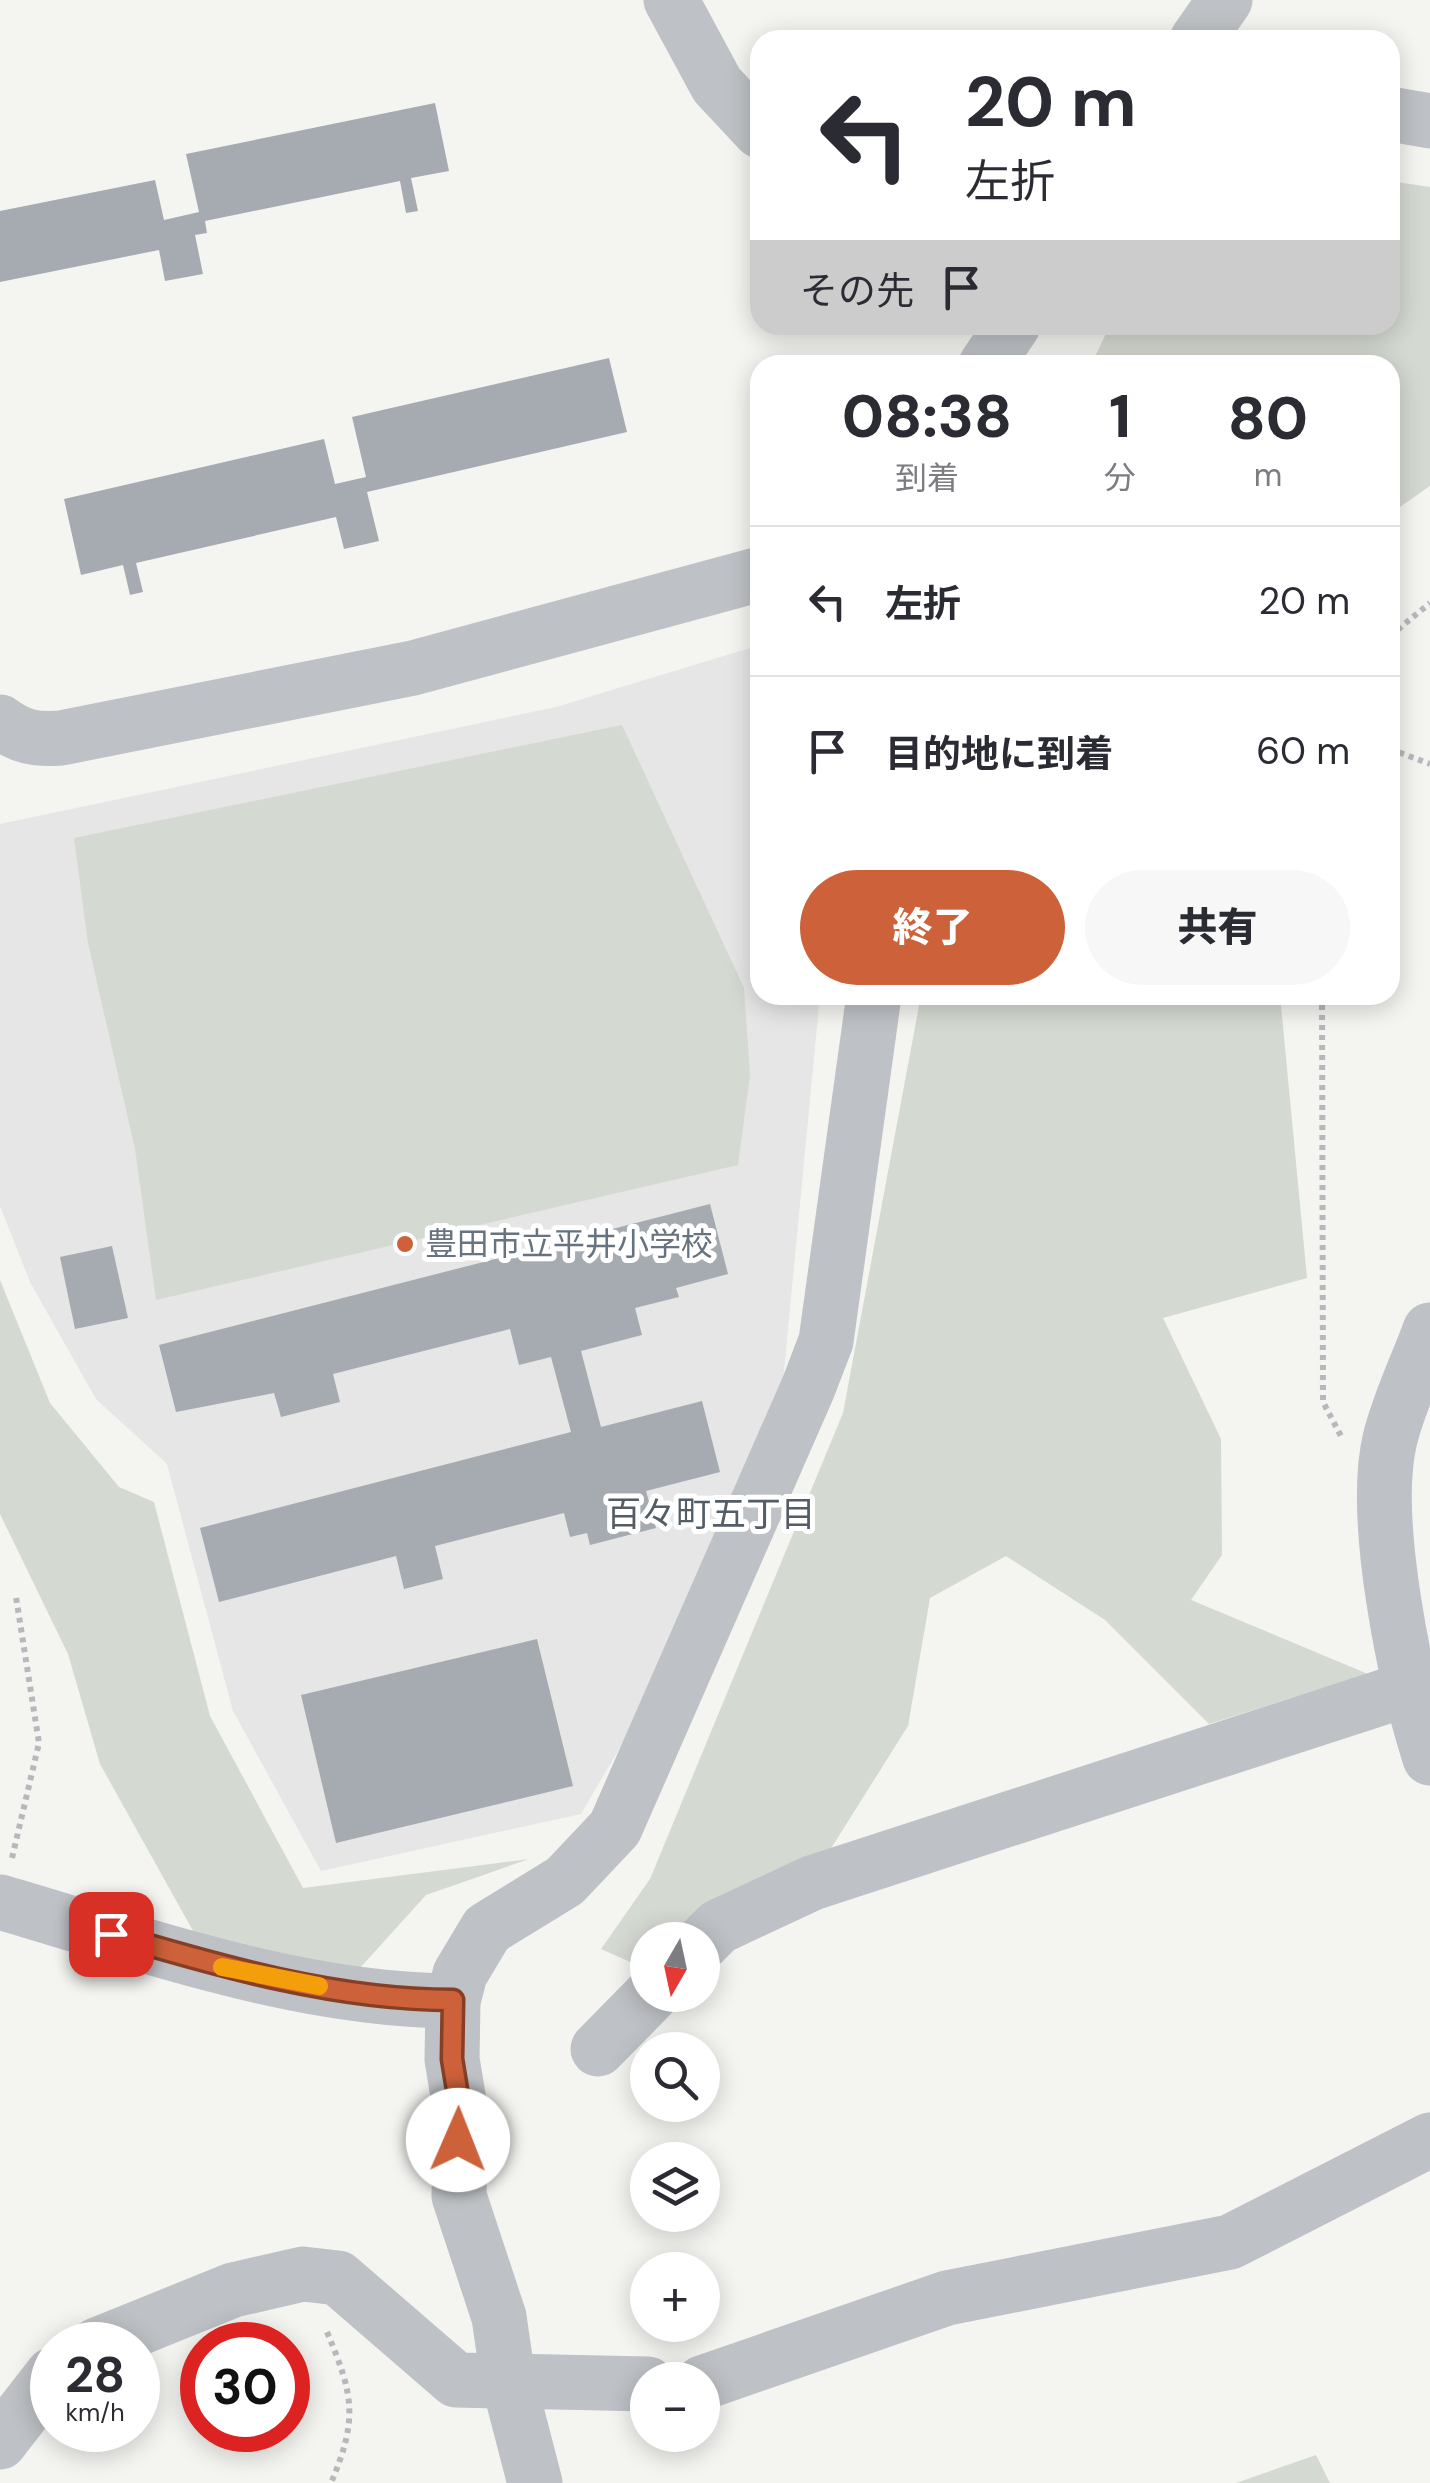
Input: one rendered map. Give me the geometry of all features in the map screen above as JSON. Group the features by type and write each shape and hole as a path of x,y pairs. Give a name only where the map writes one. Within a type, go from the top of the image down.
{"street":[{"path":"671,0 717,85 750,120"},
{"path":"1204,30 1225,0"},
{"path":"1400,116 1430,121"},
{"path":"0,722 17,734 39,740 100,730 413,668 750,577"},
{"path":"536,2483 508,2378 499,2318 459,2196 461,2114 452,2059 453,2000 460,1974 488,1929 565,1882 615,1828 808,1388 826,1342 873,1005"},
{"path":"1430,1330 1390,1448 1385,1512 1408,1689 1430,1758"},
{"path":"720,1926 812,1882 1408,1689"},
{"path":"1,1902 220,1966 391,2000 453,2000"},
{"path":"598,2048 634,2012"},
{"path":"720,2377 947,2298 1230,2242 1430,2140"},
{"path":"154,2322 233,2290 303,2274 338,2278 456,2380 630,2383"},
{"path":"0,2442 30,2403"}],"path":[{"path":"1400,628 1430,603"},
{"path":"1400,754 1430,764"},
{"path":"1322,1005 1322,1402 1390,1448"},
{"path":"1,1902 39,1742 16,1597"},
{"path":"303,2274 346,2377 350,2437 331,2483"}],"shaded area":[{"path":"1400,182 1430,187 1430,486 1400,507 1400,355 1096,355 1105,335 1400,335"},
{"name":"豊田市立平井小学校","path":"750,648 750,1005 819,1005 782,1392 633,1725 581,1814 321,1871 233,1711 167,1464 96,1399 30,1282 0,1206 0,824 556,707"},
{"path":"622,725 744,988 750,1075 738,1165 156,1300 135,1149 88,943 74,838"},
{"path":"919,1005 1281,1005 1307,1278 1163,1318 1221,1439 1222,1555 1191,1600 1368,1674 1209,1724 1105,1620 1006,1556 930,1598 908,1726 830,1850 710,1922 630,1922 630,1962 601,1949 650,1879 843,1413"},
{"path":"0,1280 50,1403 119,1487 154,1502 210,1716 303,1888 529,1859 426,1895 350,1979 202,1947 100,1764 68,1654 0,1514"},
{"path":"1316,2455 1330,2483 1236,2483"}],"building":[{"path":"435,103 449,171 411,178 418,211 406,213 400,181 205,221 207,233 195,235 203,274 165,281 159,250 0,282 0,211 155,180 164,220 199,212 186,154"},
{"path":"609,358 627,432 367,492 379,541 344,549 336,517 136,563 143,592 130,595 123,565 81,575 64,499 324,439 335,484 366,477 352,417"},
{"path":"710,1204 728,1274 676,1288 679,1297 635,1308 642,1335 581,1351 601,1427 702,1401 720,1472 646,1491 656,1528 590,1545 587,1533 570,1537 564,1513 435,1546 443,1579 404,1589 396,1556 219,1602 200,1528 571,1432 551,1357 519,1365 510,1329 333,1374 340,1402 281,1417 274,1393 176,1412 159,1345"},
{"path":"112,1246 128,1318 75,1329 60,1257"},
{"path":"537,1639 573,1786 336,1843 301,1695"}],"slow traffic":[{"path":"222,1967 319,1986"}],"place":[{"name":"豊田市立平井小学校","path":"405,1244"}],"district":[{"name":"百々町五丁目","path":"711,1514"}],"route":[{"path":"111,1934 220,1966 391,2000 453,2000 452,2059 461,2114 458,2140"}]}
